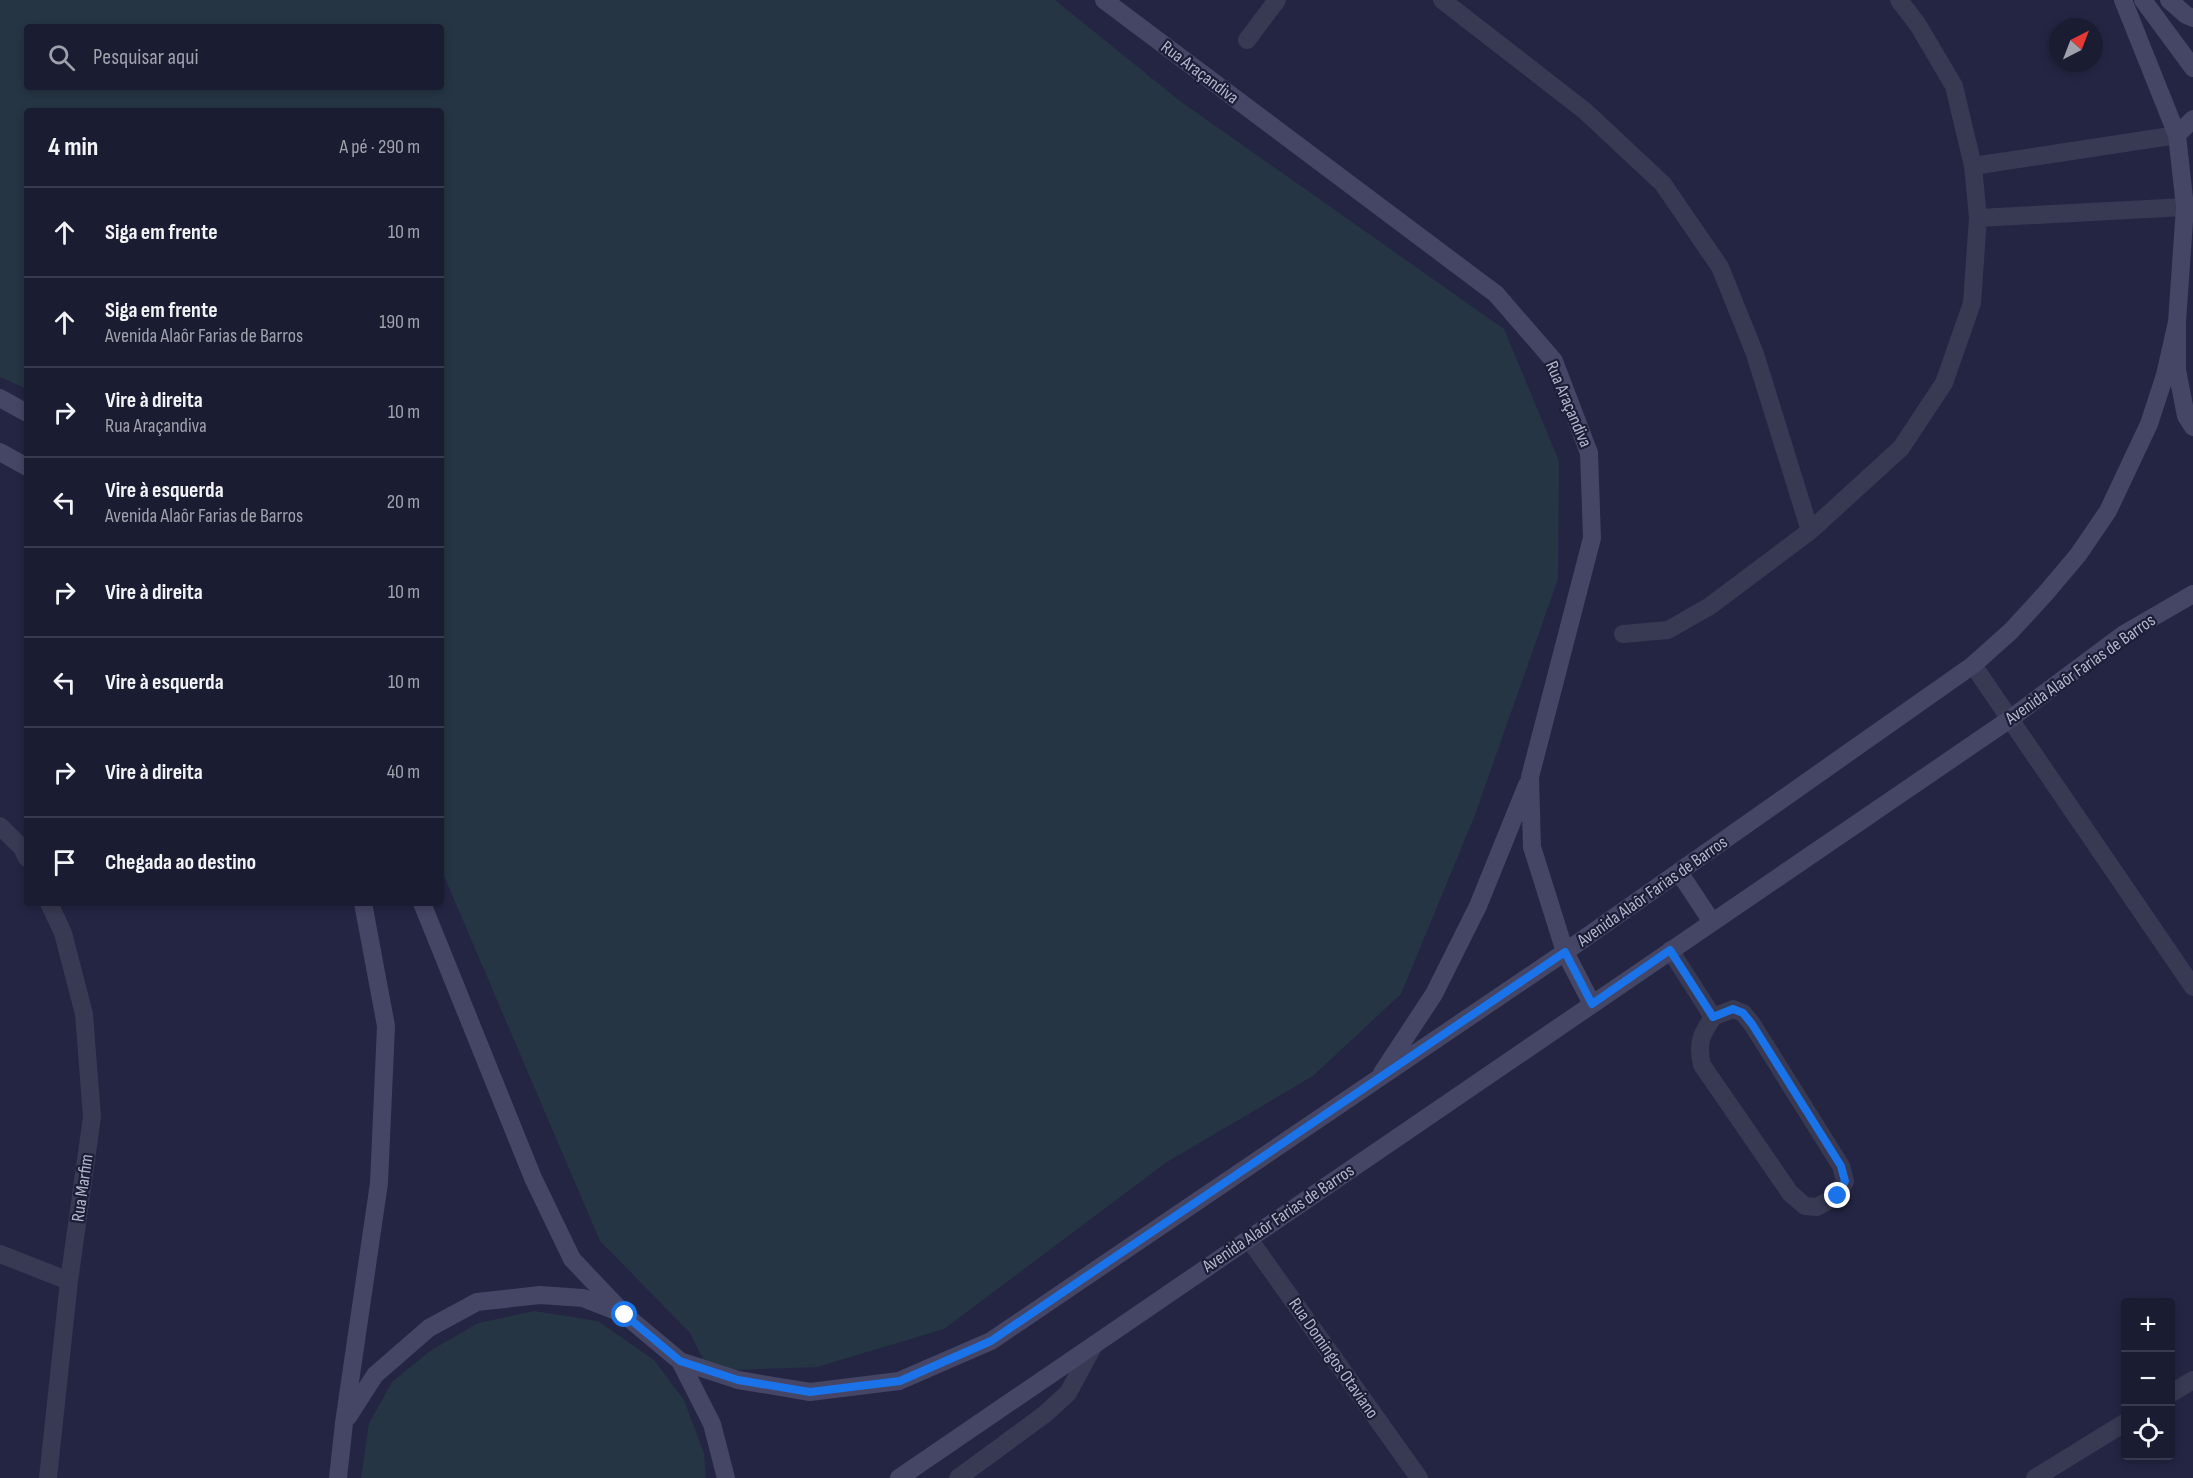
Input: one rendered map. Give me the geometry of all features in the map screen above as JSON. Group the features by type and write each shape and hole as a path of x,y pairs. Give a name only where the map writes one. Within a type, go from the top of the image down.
{"street":[{"name":"Rua Araçandiva","path":"1104,0 1496,294 1554,361 1589,453 1592,538 1530,777 1532,847 1565,952 1592,1004"},
{"path":"1247,40 1277,0"},
{"path":"1442,0 1585,111 1663,184 1720,267 1755,354 1810,531"},
{"path":"1623,634 1668,630 1710,606 1810,531 1901,448 1944,383 1972,303 1978,218 1973,166 1954,86 1918,25 1899,0"},
{"path":"2123,0 2177,135 2185,207 2177,322 2178,370 2186,416 2193,427"},
{"path":"2143,0 2193,68"},
{"path":"2169,0 2193,18"},
{"path":"1973,166 2177,135 2193,119"},
{"path":"1978,218 2185,207"},
{"name":"Avenida Alaôr Farias de Barros","path":"680,1361 738,1380 810,1392 900,1381 991,1341 1565,952 1973,665 2011,631 2078,555 2108,511 2149,424 2165,375 2177,322"},
{"path":"0,398 24,410"},
{"path":"0,452 24,466"},
{"name":"Avenida Alaôr Farias de Barros","path":"899,1478 2010,719 2124,634 2193,594"},
{"path":"1973,665 2193,987"},
{"path":"1377,1080 1434,994 1478,906 1530,777"},
{"path":"0,825 24,852"},
{"path":"1679,872 1712,922"},
{"name":"Rua Marfim","path":"48,1478 69,1281 92,1117 84,1014 63,933 50,906"},
{"path":"338,1478 379,1183 386,1026 364,906"},
{"path":"423,906 533,1178 572,1259 625,1315 680,1361 712,1424 726,1478"},
{"path":"1670,950 1713,1017"},
{"path":"1733,1009 1743,1013 1752,1024 1841,1166 1845,1181 1838,1196 1817,1207 1805,1206 1790,1193 1702,1065 1698,1049 1703,1031 1713,1017 1733,1009"},
{"name":"Rua Domingos Otaviano","path":"1248,1239 1419,1478"},
{"path":"0,1254 69,1281"},
{"path":"344,1423 375,1375 429,1328 477,1302 540,1295 583,1298 625,1315"},
{"path":"958,1478 1046,1414 1068,1393 1094,1345"},
{"path":"2175,1391 2193,1380"},
{"path":"2035,1478 2121,1425"}],"shaded area":[{"path":"0,0 1055,0 1180,101 1504,329 1559,461 1558,579 1475,815 1401,994 1313,1076 1167,1162 944,1329 817,1367 709,1371 690,1333 600,1241 444,876 444,108 24,108 24,388 0,377"},
{"path":"534,1311 598,1321 654,1360 684,1400 704,1453 706,1478 361,1478 369,1423 392,1382 430,1351 478,1323"}],"route":[{"path":"625,1315 680,1361 738,1380 810,1392 900,1381 991,1341 1565,952 1592,1004 1670,950 1713,1017 1733,1009 1743,1013 1841,1166 1845,1181 1838,1196"}]}
